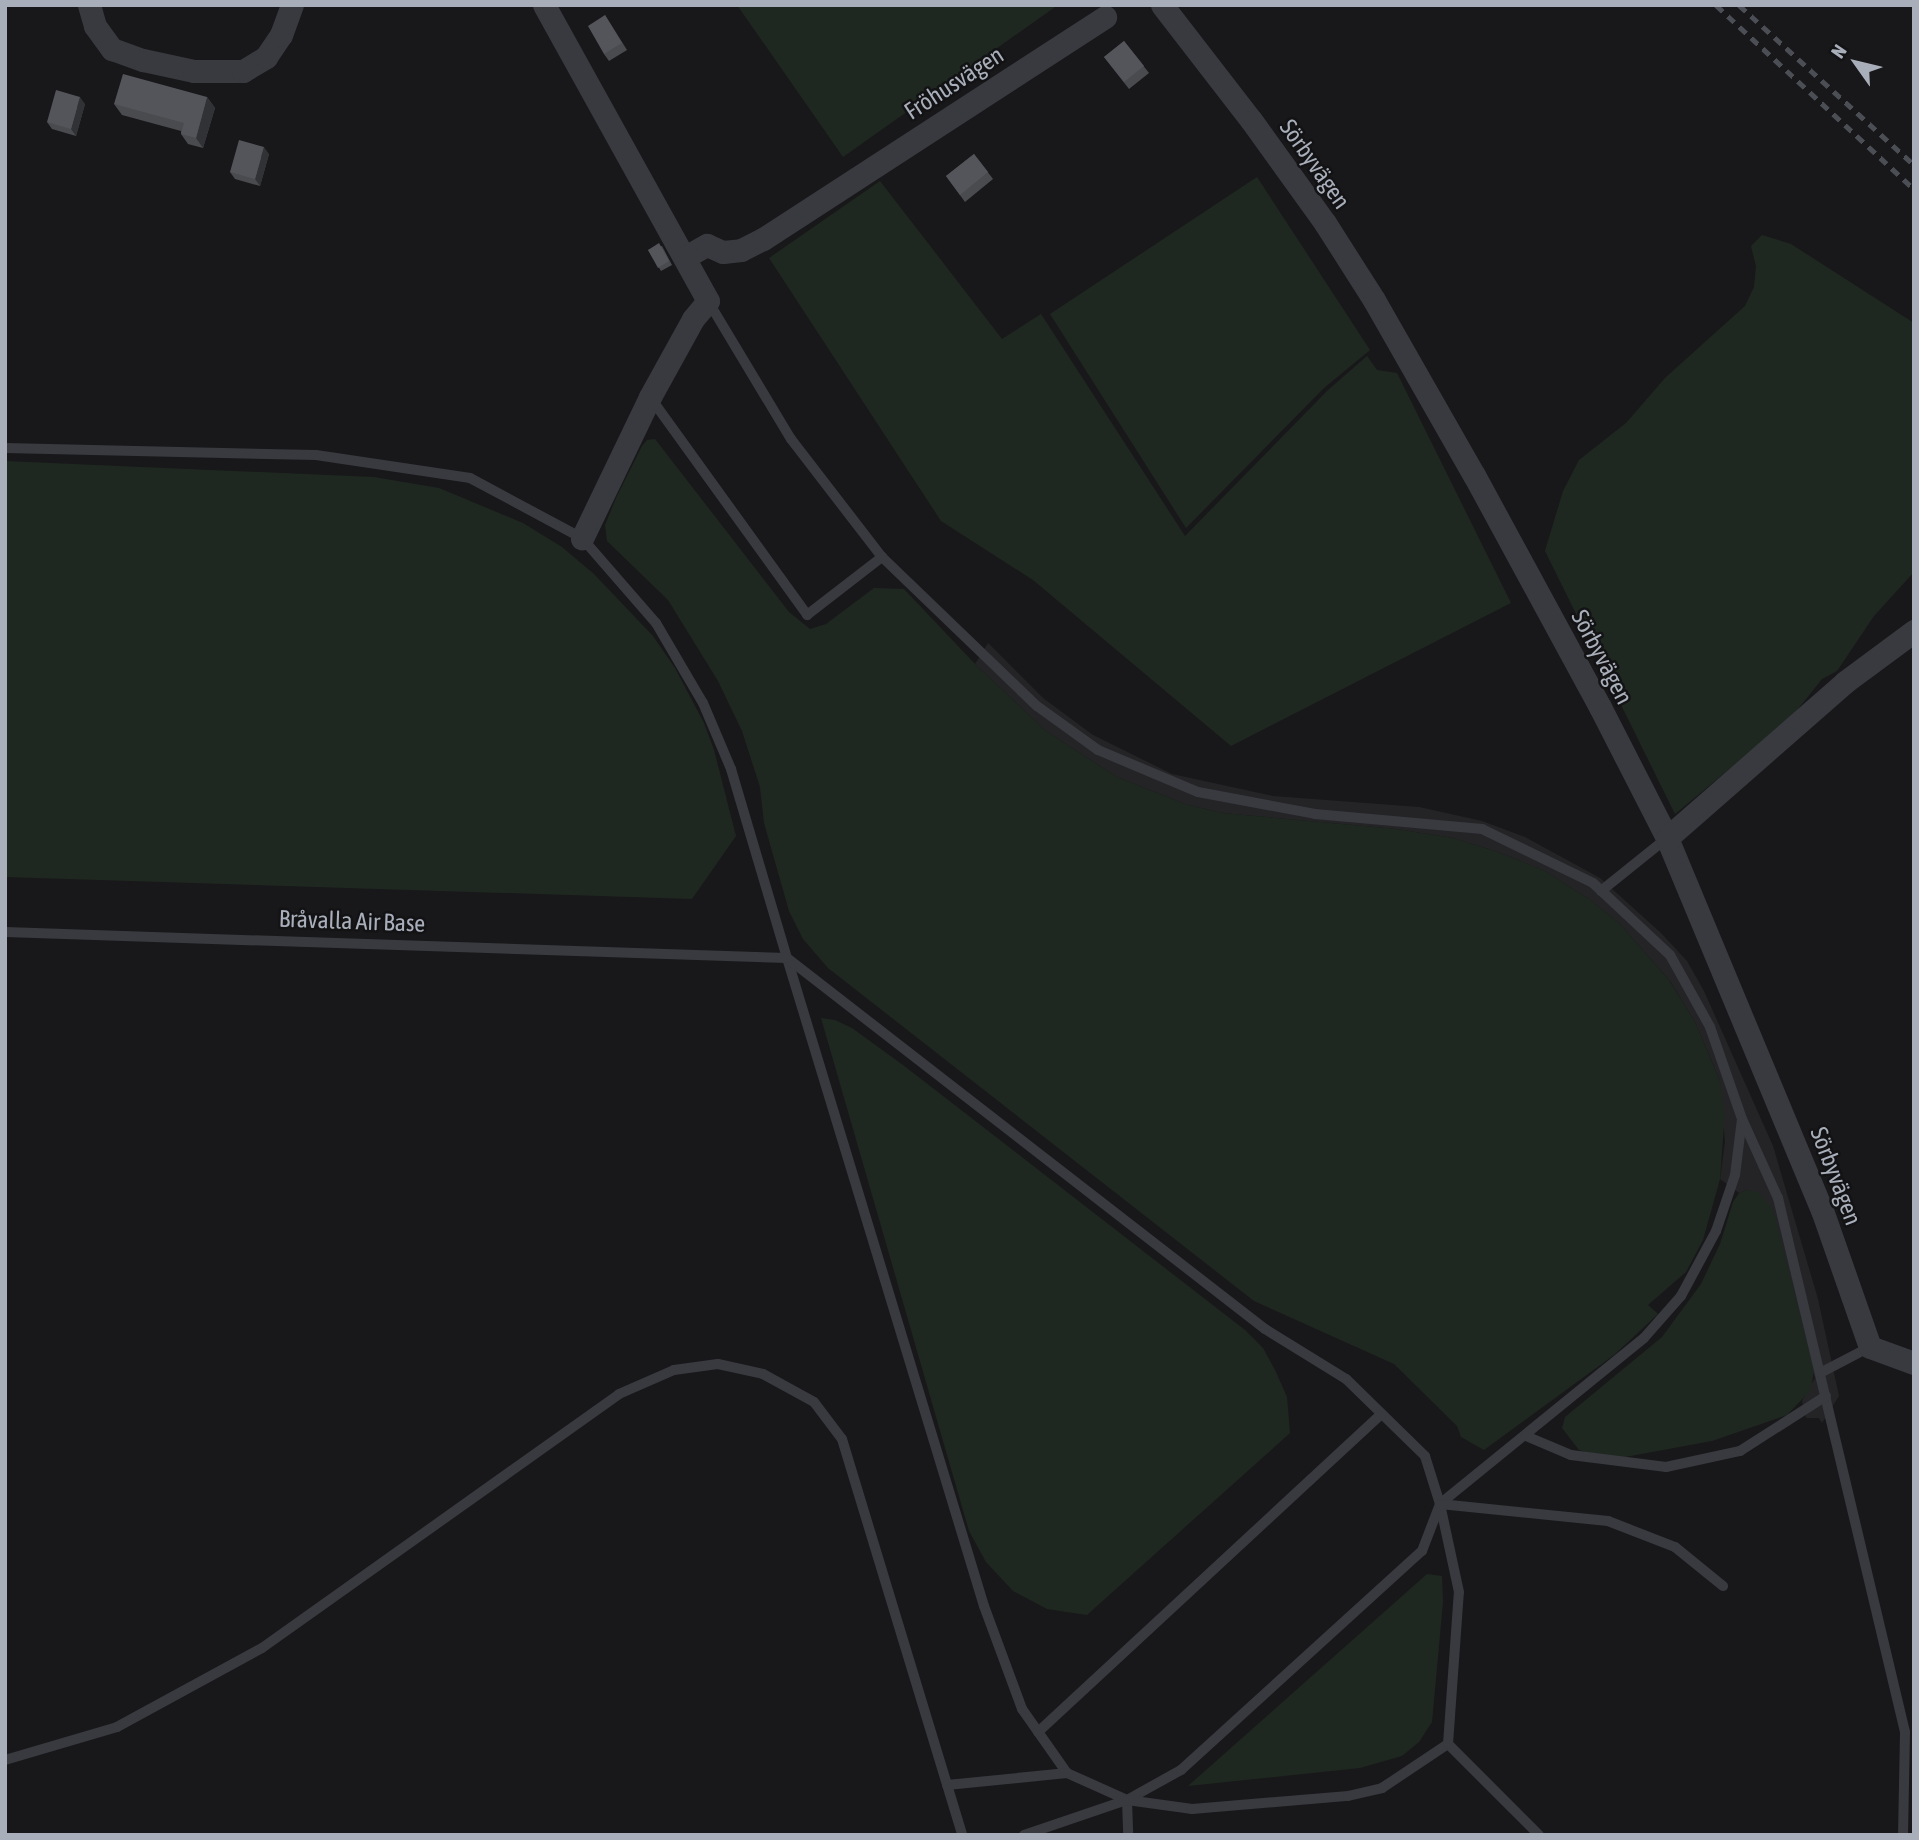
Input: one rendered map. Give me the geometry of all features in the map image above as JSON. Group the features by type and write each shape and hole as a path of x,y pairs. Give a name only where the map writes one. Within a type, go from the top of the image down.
{"street":[{"path":"89,5 95,26 112,49 143,60 194,71 243,71 266,57 281,35 292,5"},
{"path":"544,5 708,301 692,319 650,397 582,538"},
{"name":"Sörbyvägen","path":"1162,5 1251,120 1325,223 1374,300 1533,582 1667,838 1822,1210 1870,1347"},
{"name":"Fröhusvägen","path":"685,257 707,245 723,252 741,250 832,195 1105,17"},
{"path":"1667,838 1845,682 1914,631"},
{"path":"1870,1347 1914,1363"}],"lane":[{"path":"708,301 791,439 882,557 1037,706 1098,750 1198,792 1315,814 1482,829 1593,883 1670,955 1710,1027 1742,1119 1778,1199 1905,1732 1903,1835"},
{"path":"650,397 807,615 882,557"},
{"path":"5,448 316,455 470,478 582,538 656,623 704,703 731,769 984,1606 1022,1709 1067,1773"},
{"path":"1601,891 1667,838"},
{"name":"Bråvalla Air Base","path":"5,932 787,958"},
{"path":"787,958 1265,1329 1346,1379 1424,1456 1440,1504 1459,1592 1448,1744 1539,1835"},
{"path":"1024,1835 1127,1800 1181,1770 1422,1551 1440,1504 1644,1338 1681,1296 1716,1231 1735,1175 1742,1119"},
{"path":"1821,1373 1870,1347"},
{"path":"5,1760 117,1727 262,1648 619,1394 674,1370 718,1364 762,1374 814,1402 842,1439 962,1835"},
{"path":"1526,1436 1571,1455 1666,1467 1740,1451 1826,1396"},
{"path":"1038,1732 1382,1414"},
{"path":"1440,1504 1608,1521 1675,1547 1723,1586"},
{"path":"947,1785 1067,1773 1127,1800 1192,1810 1348,1796 1382,1788 1448,1744"},
{"path":"1127,1800 1128,1835"}],"shaded area":[{"path":"737,5 1058,5 843,157"},
{"path":"1257,177 1370,350 1324,388 1186,528 1050,314"},
{"path":"880,181 1002,339 1041,314 1185,536 1328,390 1367,356 1377,370 1397,373 1511,603 1231,746 1033,580 941,521 769,258"},
{"path":"1762,235 1791,244 1914,323 1914,572 1874,616 1837,671 1822,679 1790,719 1675,814 1545,551 1563,491 1579,460 1626,423 1665,378 1745,306 1754,287 1756,266 1751,246"},
{"path":"655,439 789,612 810,629 826,624 874,588 904,589 975,664 1046,731 1117,777 1185,804 1222,813 1396,829 1453,838 1545,871 1589,899 1619,923 1669,980 1695,1022 1720,1081 1725,1112 1720,1179 1703,1240 1686,1272 1648,1305 1658,1314 1614,1355 1484,1450 1461,1437 1457,1426 1394,1364 1254,1301 828,968 803,939 789,911 764,823 760,787 742,731 718,681 668,600 607,541 605,525 616,498 642,446 647,440"},
{"path":"5,461 374,477 439,488 523,523 562,547 594,574 653,636 675,668 704,723 714,750 736,836 692,899 5,877"},
{"path":"988,643 1043,698 1093,735 1172,774 1273,796 1419,807 1482,821 1525,837 1600,878 1661,933 1687,961 1704,991 1773,1146 1818,1299 1839,1396 1822,1423 1819,1418 1806,1418 1802,1401 1815,1378 1747,1190 1739,1193 1720,1179 1725,1142 1720,1081 1695,1022 1670,981 1619,923 1589,899 1545,871 1453,838 1396,829 1222,813 1185,804 1117,777 1046,731 975,664"},
{"path":"821,1018 835,1020 852,1028 903,1065 1245,1330 1263,1348 1276,1372 1287,1397 1290,1433 1087,1615 1047,1609 1013,1591 986,1562 969,1531"},
{"path":"1747,1190 1758,1192 1773,1209 1814,1369 1811,1390 1787,1415 1712,1441 1625,1457 1601,1457 1579,1450 1562,1428 1565,1417 1662,1337 1701,1284 1720,1244 1733,1202 1739,1193"},
{"path":"1427,1574 1442,1576 1443,1602 1432,1722 1419,1742 1402,1756 1360,1768 1188,1786"}],"building":[{"path":"605,15 622,43 604,54 588,26"},
{"path":"1124,41 1144,66 1124,82 1104,57"},
{"path":"123,74 207,97 196,138 181,134 184,123 114,104"},
{"path":"56,90 80,97 71,129 47,122"},
{"path":"239,140 264,147 255,179 230,172"},
{"path":"974,154 988,172 960,195 946,176"},
{"path":"659,243 669,261 658,268 648,250"}],"railway":[{"path":"1716,5 1914,189"},
{"path":"1739,5 1914,165"}]}
